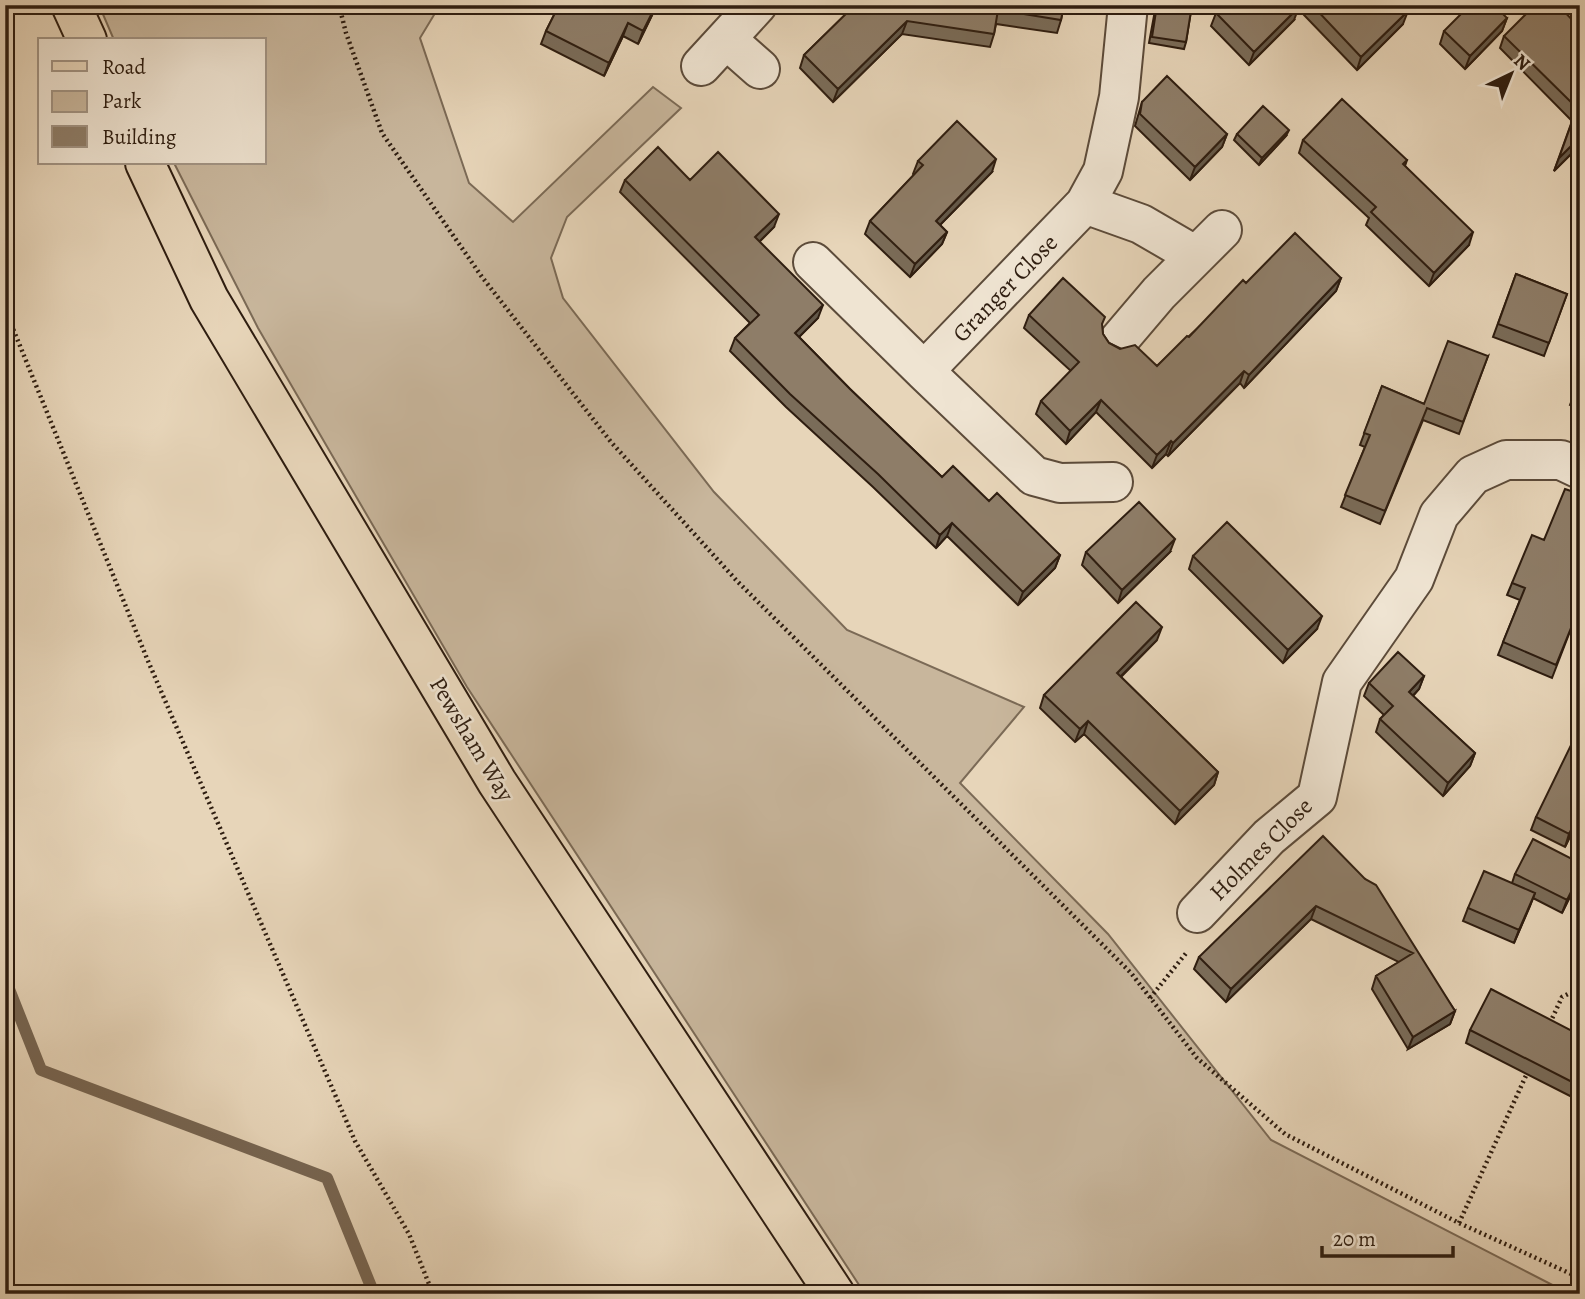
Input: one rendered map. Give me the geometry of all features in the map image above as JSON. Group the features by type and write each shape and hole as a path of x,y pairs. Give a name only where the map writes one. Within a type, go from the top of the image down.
{"main road":[{"path":"71,5 86,38"},
{"name":"Pewsham Way","path":"145,164 209,299 497,782 835,1294"}],"street":[{"path":"757,5 714,53 760,69"},
{"name":"Granger Close","path":"924,371 1085,204 1103,171 1114,122 1128,5"},
{"path":"1085,204 1141,224 1209,243 1119,340"},
{"path":"813,262 1034,476 1059,483 1113,482"},
{"name":"Holmes Close","path":"1197,913 1269,837 1317,797 1342,682 1414,579 1438,516 1473,475 1506,460 1561,460 1580,469"}],"path":[{"path":"339,5 346,33 382,133 482,278 611,443 737,582 1131,973 1197,1058 1285,1134 1459,1223 1580,1278"},
{"path":"5,309 148,661 355,1141 409,1234 433,1294"},
{"path":"1150,998 1208,927 1197,913"},
{"path":"1545,1035 1562,997 1580,988"},
{"path":"1459,1223 1534,1060"}],"green space":[{"path":"99,5 440,5 420,38 469,183 513,222 653,87 681,108 567,217 551,258 563,298 714,492 847,630 1024,707 960,783 1108,934 1271,1140 1570,1294 865,1294 467,687 258,328 175,164 266,164 266,38 113,38"}],"building":[{"path":"559,5 656,5 643,31 628,23 609,63 546,31"},
{"path":"855,5 1064,5 1061,20 998,10 994,34 907,21 838,89 804,55"},
{"path":"1157,5 1192,5 1186,42 1152,37"},
{"path":"1224,5 1299,7 1254,52 1216,13"},
{"path":"1312,5 1402,5 1408,11 1361,57"},
{"path":"1470,5 1494,5 1507,18 1470,56 1444,31"},
{"path":"1535,5 1558,5 1580,28 1580,137 1559,158 1577,108 1504,36"},
{"path":"1167,76 1227,134 1195,167 1140,114 1142,102"},
{"path":"1342,99 1407,160 1403,164 1473,232 1434,273 1371,212 1376,207 1303,140"},
{"path":"1263,106 1289,130 1262,158 1237,134"},
{"path":"957,121 996,159 936,221 947,232 915,264 870,221 923,165 918,161"},
{"path":"658,147 690,180 718,152 779,214 755,237 823,305 795,333 942,477 953,466 989,501 997,493 1060,555 1023,592 952,523 940,535 790,394 735,338 759,315 625,180"},
{"path":"1295,233 1341,278 1249,375 1244,371 1173,443 1171,441 1157,455 1101,400 1070,431 1041,401 1079,362 1029,315 1063,278 1105,317 1102,324 1103,334 1109,343 1120,349 1135,345 1157,366 1189,337 1243,280 1246,283"},
{"path":"1516,274 1567,294 1549,343 1498,324"},
{"path":"1448,341 1488,356 1463,422 1427,408 1385,511 1345,495 1370,435 1364,433 1382,386 1424,404"},
{"path":"1580,379 1580,394 1575,392"},
{"path":"1565,489 1580,494 1580,595 1575,607 1579,608 1556,665 1503,642 1525,588 1512,583 1532,535 1544,540"},
{"path":"1139,502 1175,539 1122,590 1086,552"},
{"path":"1227,522 1322,616 1288,650 1193,556"},
{"path":"1136,602 1162,627 1117,673 1218,772 1180,811 1088,721 1080,729 1044,695"},
{"path":"1398,652 1424,676 1409,692 1475,753 1448,783 1380,719 1393,706 1369,683"},
{"path":"1573,741 1580,744 1580,812 1569,834 1536,817"},
{"path":"1323,836 1365,879 1376,885 1455,1011 1413,1037 1376,976 1413,953 1316,906 1231,989 1199,957"},
{"path":"1533,839 1580,863 1580,874 1567,900 1515,874"},
{"path":"1484,871 1535,893 1519,930 1468,908"},
{"path":"1491,989 1580,1035 1580,1086 1470,1030"}],"waterway":[{"path":"5,979 41,1070 327,1178 374,1294"}]}
